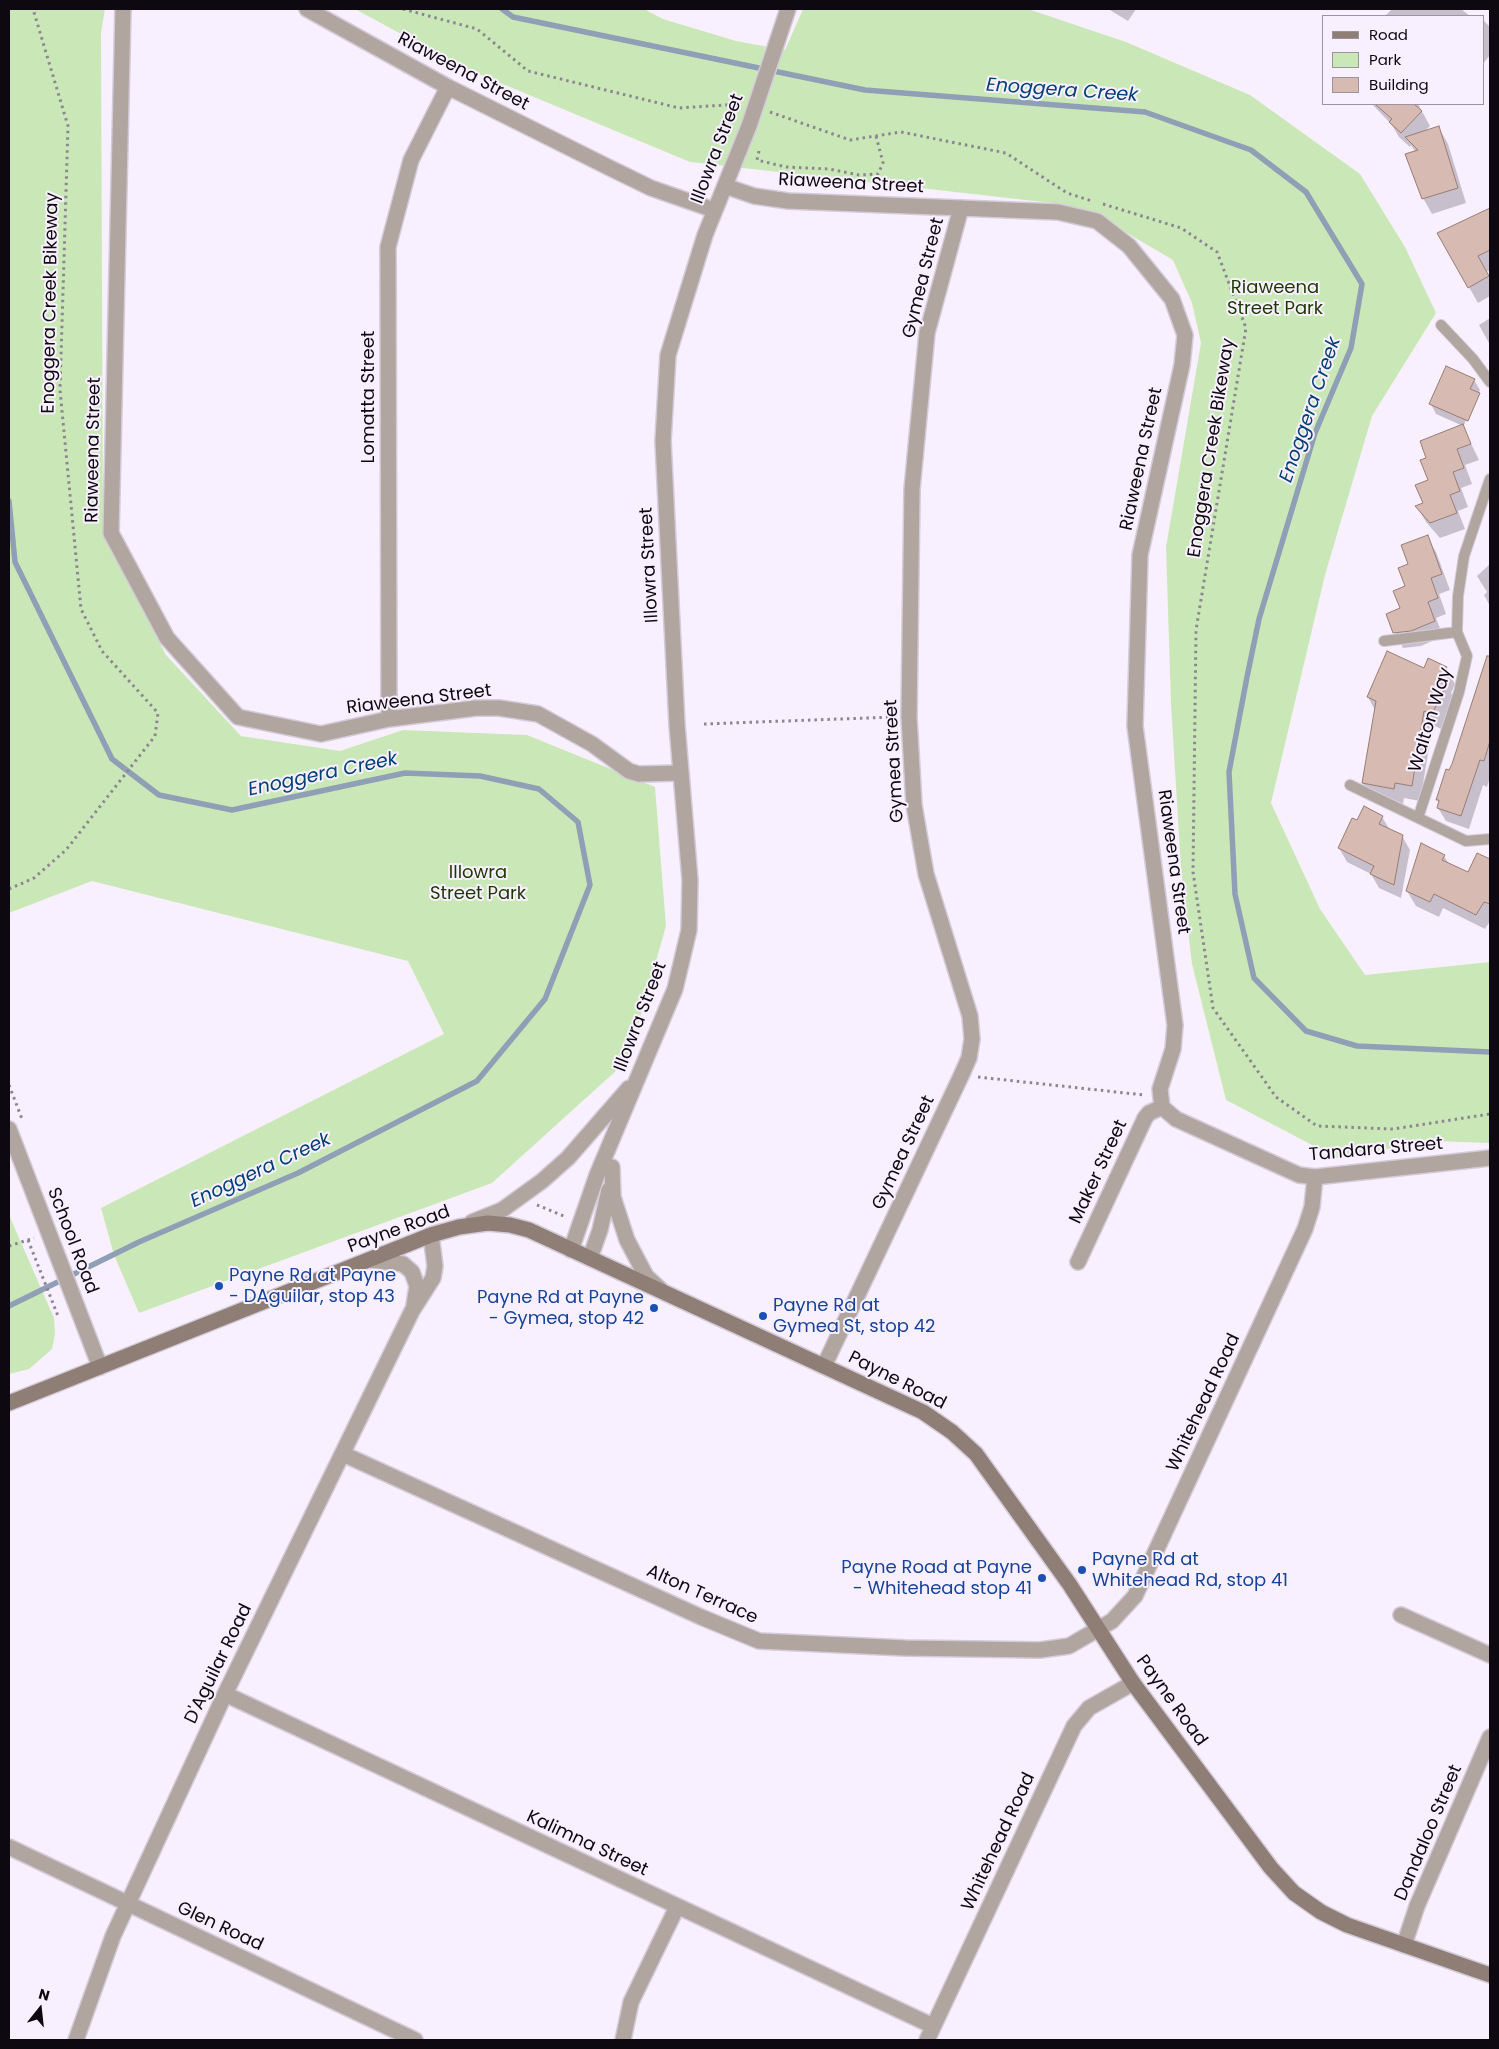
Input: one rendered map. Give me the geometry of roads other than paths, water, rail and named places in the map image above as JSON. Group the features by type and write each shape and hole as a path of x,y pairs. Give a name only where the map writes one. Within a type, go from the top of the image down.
{"main road":[{"name":"Payne Road","path":"9,1403 431,1235 459,1227 488,1223 510,1225 529,1230 923,1412 952,1432 976,1454 1070,1585 1133,1683 1271,1868 1294,1893 1320,1912 1347,1925 1490,1975"}],"street":[{"name":"Riaweena Street","path":"123,9 111,533 167,638 238,718 320,734 389,719 476,708 517,710 538,714 564,728 629,771 639,774 680,773"},
{"name":"Riaweena Street","path":"307,9 448,87 651,188 714,210"},
{"name":"Illowra Street","path":"571,1250 598,1175 675,989 689,930 690,880 680,773 663,441 668,355 680,310 714,210 749,126 788,9"},
{"name":"Lomatta Street","path":"389,719 388,246 411,160 448,87"},
{"name":"Riaweena Street","path":"725,186 754,196 788,201 1058,212 1097,222 1129,246 1172,300 1184,335 1182,365 1140,564 1135,726 1175,1025 1173,1049 1161,1102"},
{"name":"Gymea Street","path":"824,1366 961,1076 969,1058 972,1039 970,1016 926,874 914,805 909,717 912,488 926,333 961,208"},
{"path":"459,1227 502,1210 542,1181 568,1158 640,1074"},
{"name":"Tandara Street","path":"1161,1102 1176,1119 1299,1175 1315,1177 1490,1158"},
{"name":"Maker Street","path":"1078,1262 1145,1118 1161,1102"},
{"name":"Illowra Street","path":"590,1258 607,1201 618,1126"},
{"name":"School Road","path":"9,1130 100,1367"},
{"path":"612,1168 615,1205 629,1245 646,1276 662,1292"},
{"name":"Whitehead Road","path":"1098,1630 1119,1615 1139,1587 1305,1230 1312,1207 1315,1177"},
{"name":"D'Aguilar Road","path":"76,2040 113,1936 225,1694 412,1311 433,1278 436,1266 431,1235"},
{"name":"D'Aguilar Road","path":"371,1260 403,1264 412,1272 417,1286 412,1311"},
{"name":"Alton Terrace","path":"343,1454 701,1617 759,1641 905,1648 1040,1650 1069,1646 1098,1630"},
{"path":"1401,1616 1490,1655"},
{"name":"Whitehead Road","path":"926,2040 1074,1726 1089,1708 1133,1683"},
{"name":"Kalimna Street","path":"225,1694 677,1908 933,2026"},
{"name":"Dandaloo Street","path":"1404,1945 1417,1906 1490,1737"},
{"name":"Glen Road","path":"9,1847 415,2040"},
{"path":"623,2040 631,2002 677,1908"}],"lane":[{"path":"1441,325 1473,359 1490,382"},
{"name":"Walton Way","path":"1418,818 1459,692 1467,656 1457,632 1458,596 1464,556 1488,493 1490,479"},
{"path":"1384,641 1457,632"},
{"path":"1350,785 1466,841 1490,839"}],"waterway":[{"name":"Enoggera Creek","path":"502,9 513,17 865,90 1145,112 1251,150 1306,192 1362,284 1351,348 1315,433 1259,619 1229,772 1235,894 1254,978 1306,1031 1357,1046 1490,1052"},
{"name":"Enoggera Creek","path":"9,501 15,562 112,759 159,795 232,810 405,773 480,776 539,789 578,822 590,885 545,999 477,1081 298,1173 139,1242 9,1306"}],"place":[{"name":"Payne Rd at Payne - DAguilar, stop 43","path":"219,1286"},
{"name":"Payne Rd at Payne - Gymea, stop 42","path":"654,1308"},
{"name":"Payne Rd at Gymea St, stop 42","path":"763,1316"},
{"name":"Payne Rd at Whitehead Rd, stop 41","path":"1082,1570"},
{"name":"Payne Road at Payne - Whitehead stop 41","path":"1042,1578"}],"park label":[{"name":"Riaweena Street Park","path":"1275,298"},
{"name":"Illowra Street Park","path":"478,883"}]}
